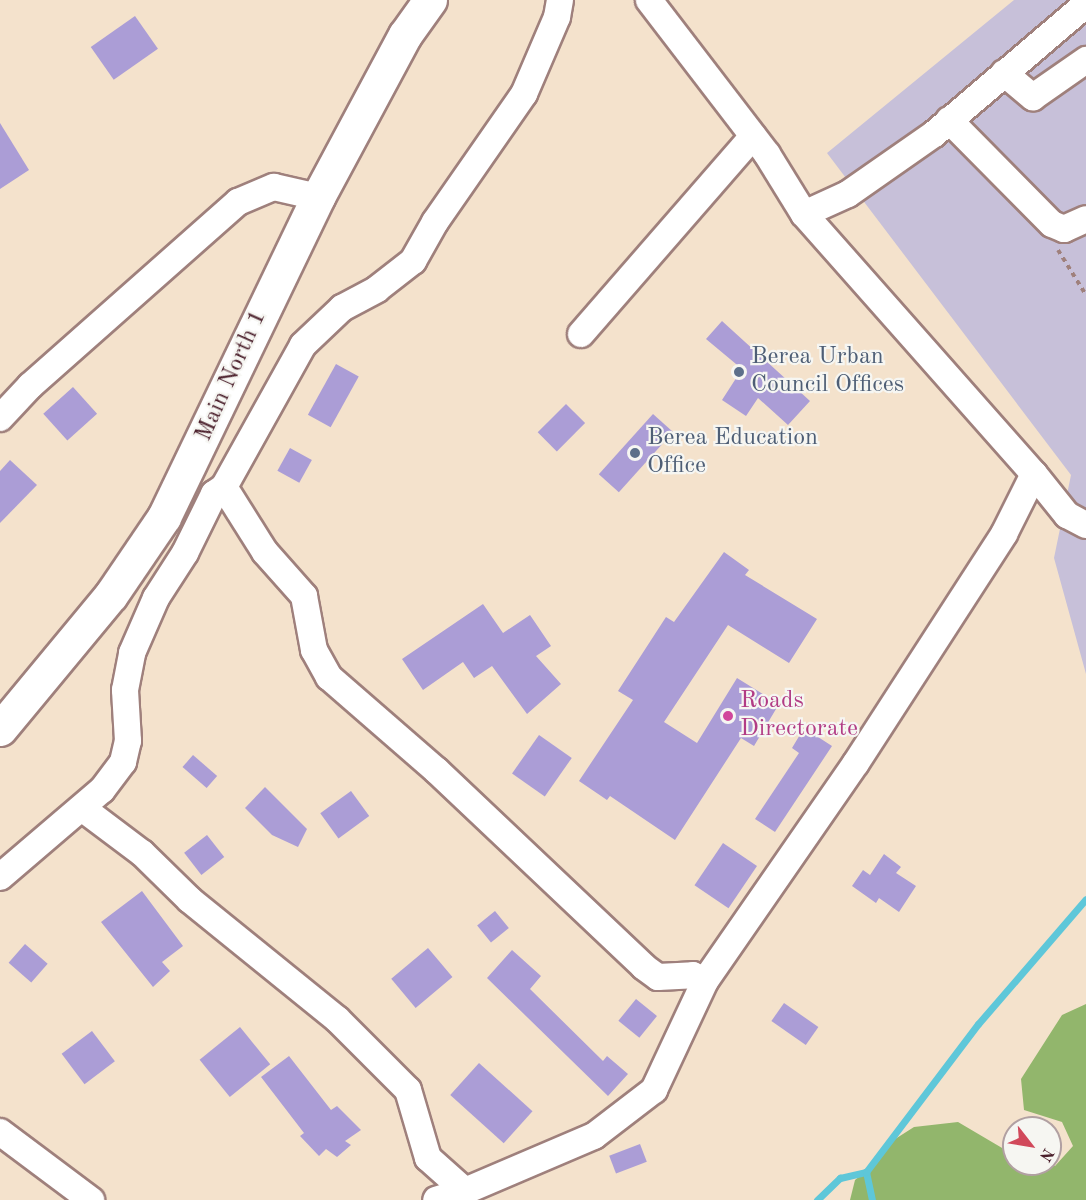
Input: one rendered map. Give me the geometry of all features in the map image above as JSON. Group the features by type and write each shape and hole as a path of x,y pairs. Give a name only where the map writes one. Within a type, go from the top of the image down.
{"main road":[{"name":"Main North 1","path":"0,729 111,595 164,517 318,196 405,35 430,0"}],"street":[{"path":"0,877 82,808 123,762 128,741 125,690 132,653 156,598 185,553 214,494 224,487 303,345 342,308 377,289 413,261 435,222 524,94 557,17 560,0"},
{"path":"650,0 753,136 804,214 1034,474 1067,515 1086,525"},
{"path":"804,214 848,194 949,120 1086,4"},
{"path":"1005,73 1033,97 1086,60"},
{"path":"949,120 1052,224 1064,229 1086,219"},
{"path":"581,334 753,136"},
{"path":"0,418 30,386 238,202 274,187 318,196"},
{"path":"436,1200 465,1191 594,1136 654,1090 705,981 856,763 1004,534 1034,474"},
{"path":"224,487 265,552 304,596 314,650 329,677 445,777 644,967 658,976 693,975 705,981"},
{"path":"82,808 142,853 190,900 337,1019 408,1090 428,1158 465,1191"},
{"path":"0,1132 90,1200"}],"path":[{"path":"1052,224 1058,253 1086,295"}],"shaded area":[{"path":"1014,0 1086,0 1086,674 1054,558 1071,475 827,153"}],"green space":[{"path":"1086,1004 1086,1200 850,1200 855,1180 878,1162 892,1141 914,1127 958,1122 1002,1148 1002,1176 1062,1176 1062,1158 1073,1146 1062,1122 1062,1116 1043,1116 1024,1110 1021,1079 1062,1015"}],"building":[{"path":"135,16 158,49 114,80 91,47"},
{"path":"0,123 29,170 0,189"},
{"path":"722,321 810,401 788,425 758,398 746,416 722,400 742,369 706,339"},
{"path":"336,364 359,377 331,427 308,415"},
{"path":"73,387 97,414 67,441 43,414"},
{"path":"566,404 585,423 557,451 538,432"},
{"name":"Berea Education Office","path":"653,414 673,432 619,492 599,474"},
{"path":"290,448 312,460 299,483 277,471"},
{"path":"10,460 37,485 0,523 0,471"},
{"path":"724,552 749,570 745,575 817,619 789,663 728,625 664,722 697,743 737,678 779,704 754,746 741,738 675,840 610,796 607,800 579,781 633,700 618,691 666,617 674,622"},
{"path":"483,604 503,633 530,615 551,646 536,656 561,684 527,714 492,666 474,678 463,662 423,690 402,659"},
{"path":"804,728 832,746 775,832 755,819 799,753 792,748"},
{"path":"539,735 572,758 545,796 512,774"},
{"path":"193,755 217,776 207,788 183,767"},
{"path":"265,787 307,829 298,847 272,835 245,808"},
{"path":"351,791 369,816 338,838 320,813"},
{"path":"207,835 224,857 201,875 184,853"},
{"path":"723,843 757,866 728,908 694,885"},
{"path":"884,854 901,867 896,873 916,886 899,912 879,898 876,903 852,886 863,870 870,875"},
{"path":"142,891 183,946 162,962 170,971 153,987 101,922"},
{"path":"495,911 509,928 491,943 477,925"},
{"path":"25,944 48,964 31,983 9,963"},
{"path":"428,948 452,977 416,1008 391,979"},
{"path":"512,950 541,976 530,989 603,1061 607,1056 628,1074 608,1096 487,978"},
{"path":"636,999 657,1016 639,1038 618,1021"},
{"path":"784,1003 818,1027 806,1045 771,1021"},
{"path":"240,1027 270,1064 230,1097 200,1060"},
{"path":"92,1031 115,1061 85,1084 62,1054"},
{"path":"289,1056 331,1110 337,1106 361,1130 345,1141 351,1145 337,1157 326,1149 319,1156 300,1136 304,1133 261,1077"},
{"path":"479,1063 533,1111 504,1143 450,1095"},
{"path":"640,1144 647,1162 616,1174 609,1156"}],"waterway":[{"path":"872,1200 866,1172 978,1024 1086,899"},
{"path":"817,1200 840,1178 866,1172"}],"place":[{"name":"Berea Urban Council Offices","path":"739,372"},
{"name":"Berea Education Office","path":"635,453"},
{"name":"Roads Directorate","path":"728,716"}]}
